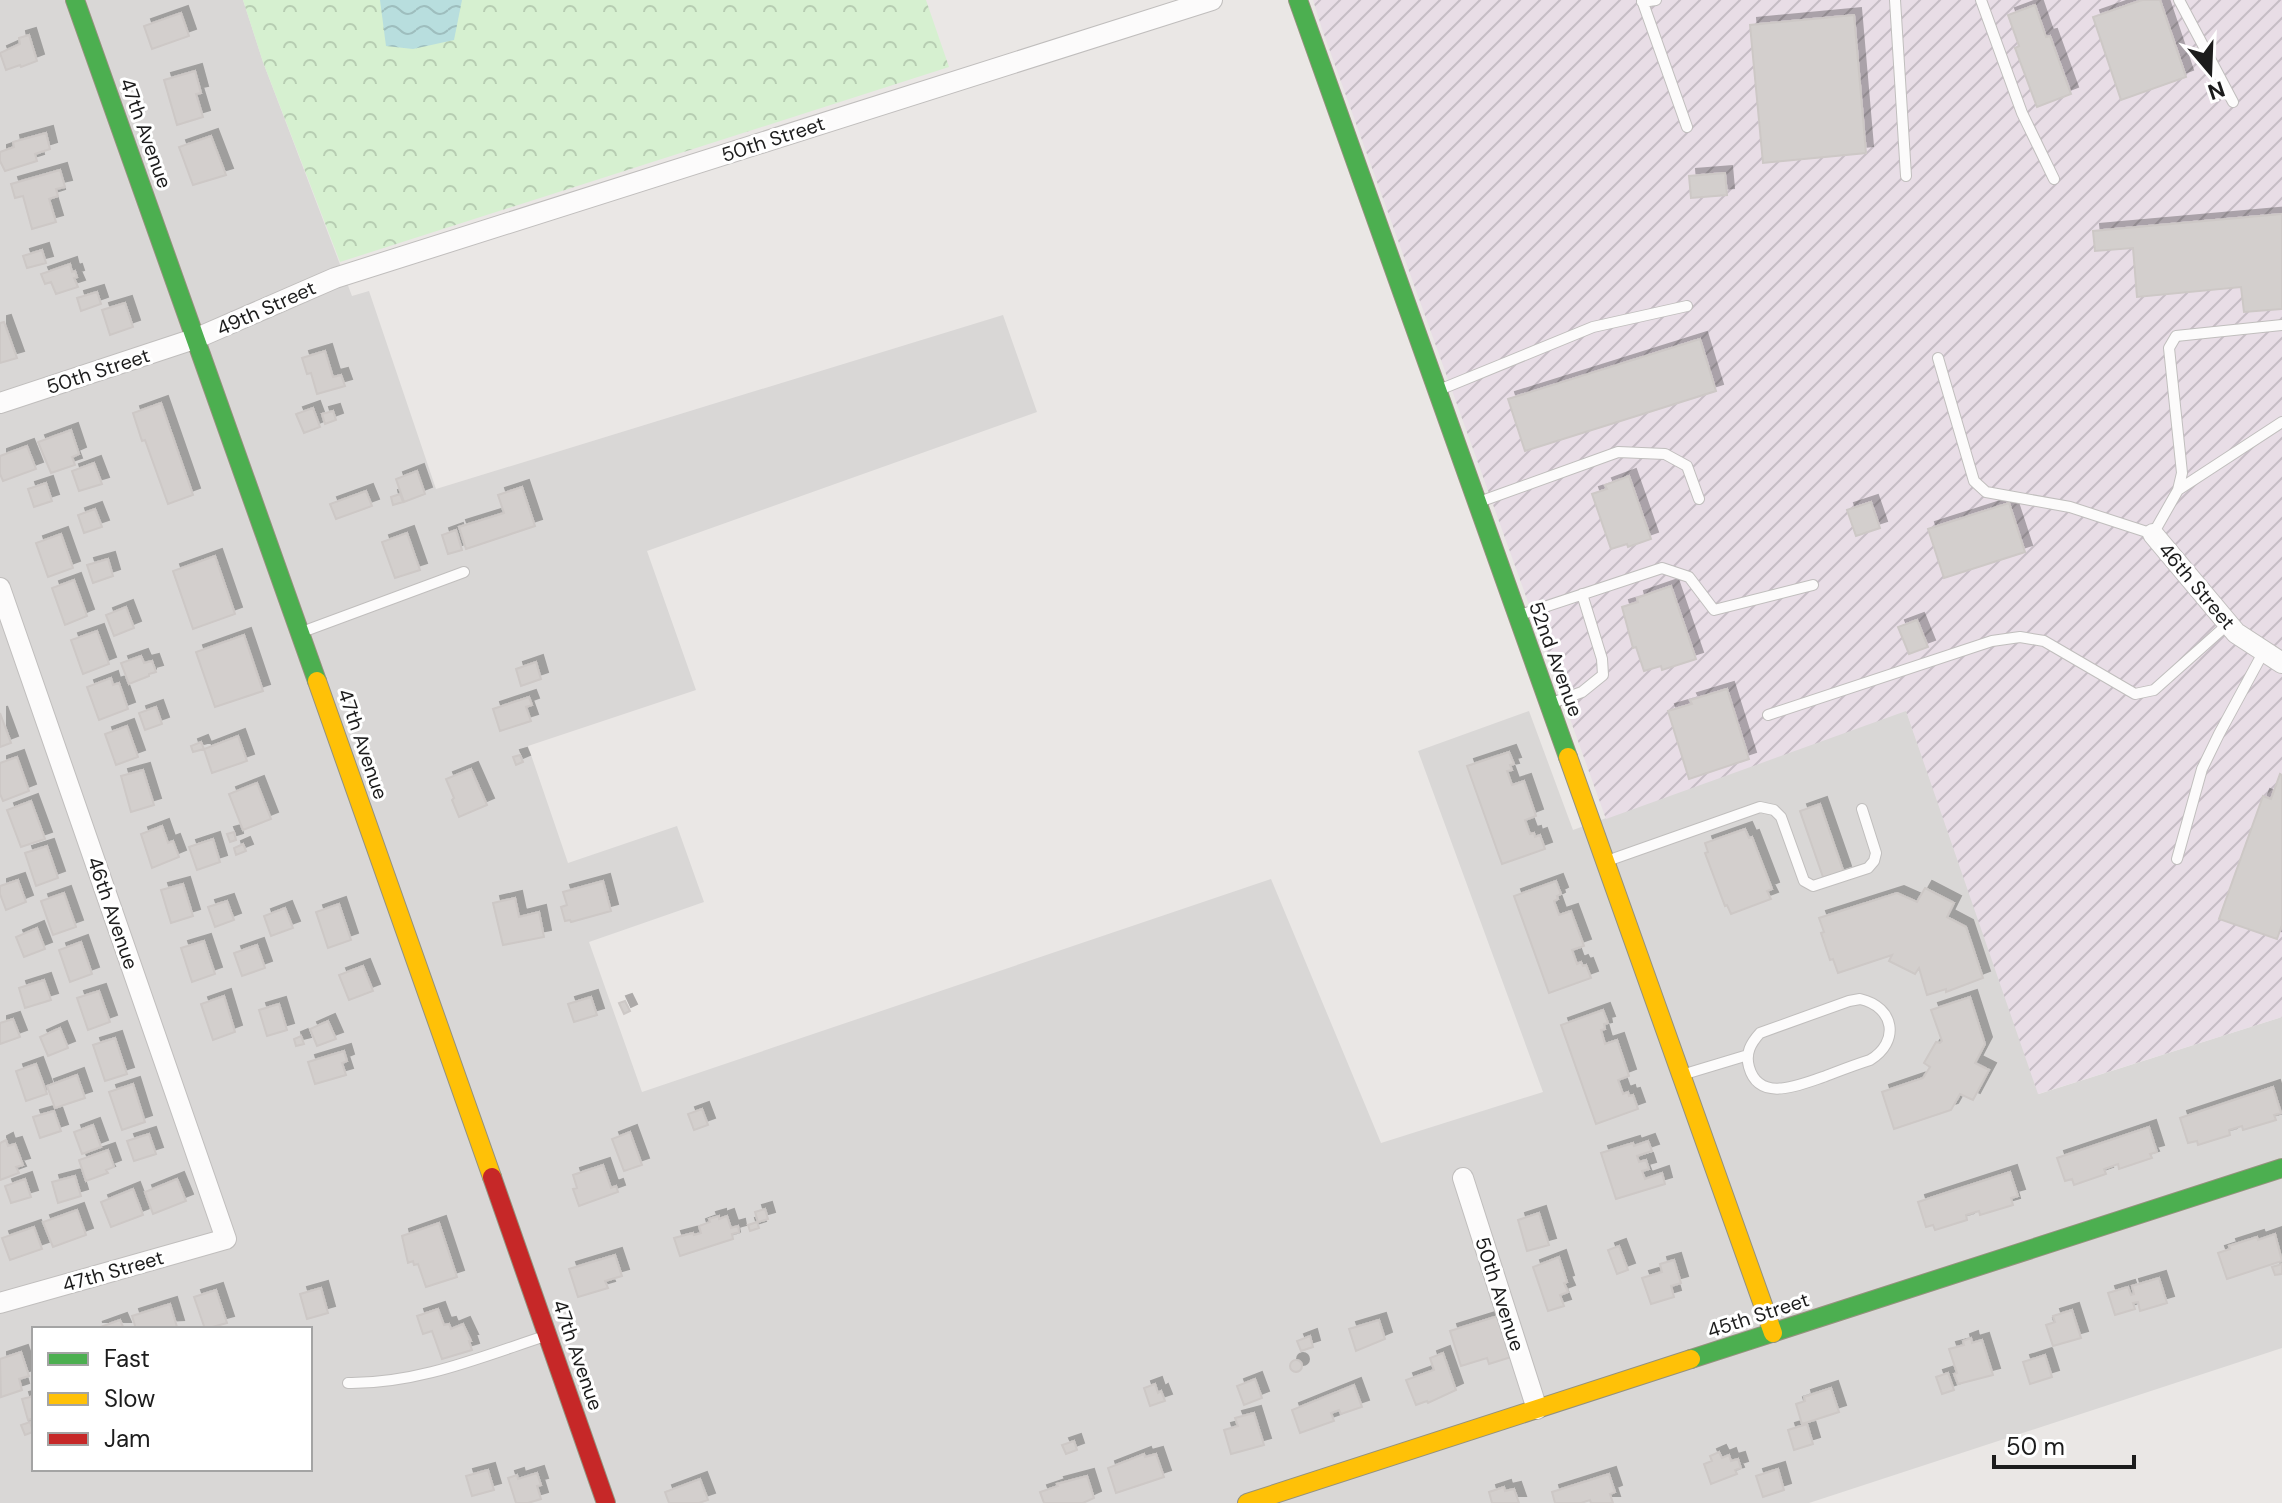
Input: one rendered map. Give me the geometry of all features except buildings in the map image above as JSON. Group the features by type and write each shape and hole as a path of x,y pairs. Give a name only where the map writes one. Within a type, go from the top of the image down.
{"street":[{"name":"47th Avenue","path":"75,0 197,338 606,1503"},
{"name":"50th Street","path":"335,278 1212,0"},
{"name":"52nd Avenue","path":"1298,0 1773,1333"},
{"name":"49th Street","path":"197,338 335,278"},
{"name":"50th Street","path":"0,403 197,338"},
{"name":"46th Street","path":"2153,534 2236,633 2282,663"},
{"name":"46th Avenue","path":"0,588 226,1239"},
{"name":"45th Street","path":"1247,1503 2282,1168"},
{"name":"50th Avenue","path":"1463,1178 1537,1409"},
{"name":"47th Street","path":"0,1303 226,1239"}],"lane":[{"path":"1656,0 1642,1 1687,127"},
{"path":"1895,0 1906,176"},
{"path":"1981,0 2022,113 2054,179"},
{"path":"2179,0 2233,102"},
{"path":"1437,391 1593,327 1687,306"},
{"path":"1938,358 1974,481 1986,492 2070,507 2153,534 2178,490 2182,473 2169,348 2176,336 2282,325"},
{"path":"2178,490 2282,422"},
{"path":"1477,502 1618,452 1665,454 1687,466 1699,499"},
{"path":"1517,616 1662,568 1689,577 1714,610 1813,585"},
{"path":"300,633 464,572"},
{"path":"1549,704 1582,692 1603,675 1602,659 1582,594"},
{"path":"1768,715 1992,641 2020,637 2044,641 2135,694 2154,690 2228,624"},
{"path":"2177,859 2202,769 2264,651"},
{"path":"1605,862 1760,807 1774,810 1781,817 1804,881 1813,886 1868,868 1874,861 1876,853 1862,809"},
{"path":"1860,999 1880,1007 1890,1026 1886,1047 1879,1055 1790,1088 1761,1085 1749,1069 1748,1055 1752,1041 1760,1033 1849,1001 1860,999"},
{"path":"1681,1075 1748,1055"},
{"path":"348,1383 377,1383 427,1374 547,1336"}],"shaded area":[{"path":"0,0 243,0 263,62 352,296 369,291 436,489 1003,315 1037,412 647,551 696,690 528,746 568,863 677,826 704,902 589,942 642,1092 1271,879 1381,1143 1543,1092 1418,751 1529,711 1573,830 1906,710 2039,1094 2282,1017 2282,1348 1809,1503 0,1503"},
{"path":"1313,0 2282,0 2282,1017 2038,1094 1906,711 1606,819"}],"green space":[{"path":"243,0 926,0 949,67 340,262 263,62"}],"water":[{"path":"380,0 462,0 454,40 413,49 386,46"}],"traffic: fast":[{"path":"75,0 317,681"},
{"path":"1298,0 1568,757"},
{"path":"1691,1359 2282,1168"}],"traffic: slow":[{"path":"317,681 492,1177"},
{"path":"1568,757 1773,1333"},
{"path":"1247,1503 1691,1359"}],"traffic: jam":[{"path":"492,1177 606,1503"}]}
